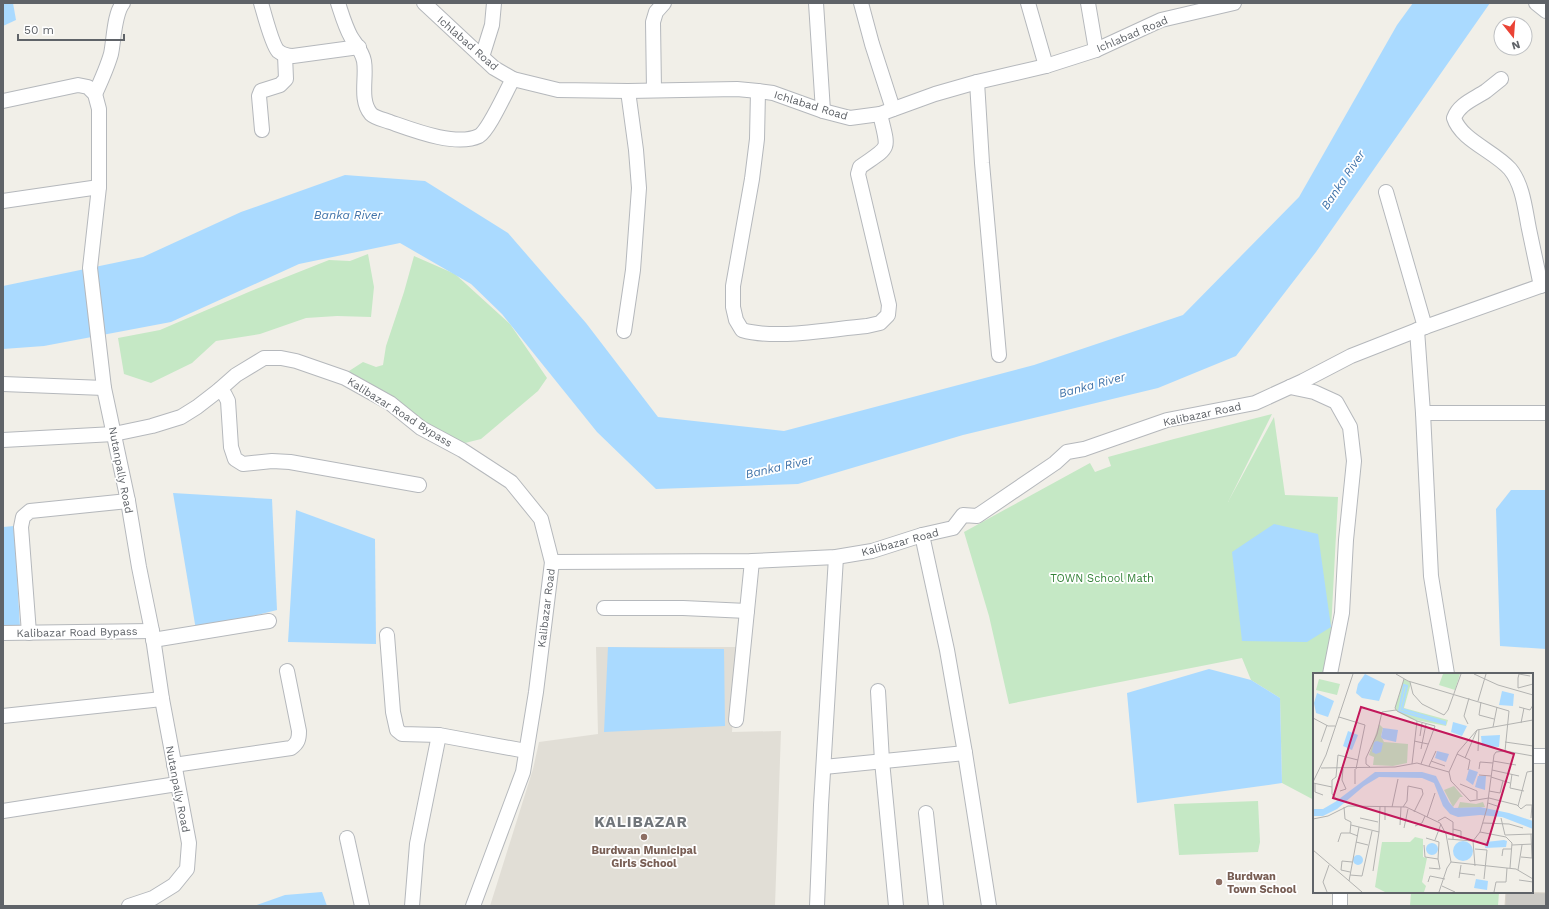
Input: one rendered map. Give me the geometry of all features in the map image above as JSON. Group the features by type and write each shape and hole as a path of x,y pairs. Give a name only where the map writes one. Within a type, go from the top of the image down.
{"street":[{"path":"3,101 78,85 88,87 95,94 104,75 111,54 116,20 123,3"},
{"path":"261,3 277,50 285,55 293,56 359,46"},
{"path":"338,3 351,37 359,46 364,58 366,70 364,99 367,108 372,115 419,132 444,138 466,139 479,135 486,129 513,79"},
{"name":"Ichlabad Road","path":"424,3 482,58 494,68 513,79 558,90 628,91 737,89 758,91 773,93 823,111 850,118 887,112 935,94 977,82 1046,66 1096,50 1161,20 1234,3"},
{"path":"482,58 492,25 494,3"},
{"path":"654,90 653,22 656,12 664,3"},
{"path":"816,3 823,111"},
{"path":"758,91 757,139 752,179 733,286 733,307 736,320 742,330 754,334 781,334 867,326 880,322 888,315 889,305 858,174 860,167 880,154 886,148 887,112 861,3"},
{"path":"1028,3 1046,66"},
{"path":"1088,3 1096,50"},
{"path":"1536,3 1546,11"},
{"path":"262,130 259,96 261,91 280,85 286,79 285,55"},
{"path":"1501,79 1486,91 1466,103 1456,113 1454,118 1458,127 1475,142 1497,156 1510,169 1518,182 1544,285"},
{"path":"977,82 982,163 999,355"},
{"path":"624,331 633,270 639,188 636,150 628,91"},
{"name":"Nutanpally Road","path":"95,94 99,109 99,187 90,268 104,388 128,502 177,784 189,843 187,869 174,885 153,898 129,906"},
{"path":"3,201 99,187"},
{"path":"1386,192 1421,328 1423,414 1431,576 1447,673"},
{"name":"Kalibazar Road","path":"473,906 523,772 536,692 552,562 752,561 836,557 872,551 922,535 953,528 963,515 977,516 1055,463 1067,452 1084,449 1167,420 1255,403 1351,356 1421,328 1544,285"},
{"name":"Kalibazar Road Bypass","path":"3,440 114,434 152,426 181,417 197,407 236,375 264,358 280,358 296,361 345,378 390,403 421,428 462,450 511,482 541,519 552,562"},
{"path":"3,384 104,388"},
{"path":"1290,387 1314,392 1336,402 1350,427 1354,461 1346,540 1342,613 1330,673"},
{"path":"219,390 225,395 228,401 231,447 234,459 243,464 290,462 419,485"},
{"path":"1423,414 1546,413"},
{"path":"30,632 21,527 23,517 30,511 128,502"},
{"path":"922,535 947,650 989,906"},
{"path":"817,906 836,557"},
{"path":"736,720 752,561"},
{"path":"604,608 683,608 747,611"},
{"name":"Kalibazar Road Bypass","path":"3,633 30,632 152,635 268,621"},
{"path":"387,635 393,712 397,730 402,734 439,735 526,751"},
{"path":"174,765 291,748 296,745 299,739 299,731 287,671"},
{"path":"878,690 882,762 896,906"},
{"path":"3,716 162,698"},
{"path":"412,906 417,844 439,735"},
{"path":"824,767 965,753"},
{"path":"1533,756 1546,756"},
{"path":"3,811 177,784"},
{"path":"926,813 936,906"},
{"path":"347,838 362,906"},
{"path":"1340,893 1340,906"}],"shaded area":[{"name":"Burdwan Municipal Girls School","path":"596,647 738,647 732,732 781,731 775,906 490,906 533,769 539,742 598,734"}],"green space":[{"path":"368,254 374,287 371,317 337,316 306,318 260,334 216,341 192,363 151,383 124,374 118,338 160,330 251,291 329,260 350,261"},
{"path":"414,256 455,274 510,324 547,378 538,391 481,439 461,444 352,378 349,371 363,362 376,367 383,365 386,346"},
{"name":"TOWN School Math","path":"1272,414 1228,502 1274,417 1285,495 1338,497 1330,649 1327,673 1313,673 1313,799 1282,783 1280,698 1251,680 1242,658 1009,704 989,616 964,532 1090,463 1095,472 1111,466 1108,457"},
{"path":"1258,801 1260,842 1258,852 1179,855 1174,804"},
{"path":"1411,893 1499,893 1498,906 1410,906"}],"water":[{"path":"3,3 13,3 16,20 3,26"},
{"name":"Banka River","path":"1413,3 1490,3 1316,252 1236,356 1158,388 963,435 798,484 656,489 597,432 502,314 471,284 400,243 299,264 171,322 44,346 3,349 3,286 143,257 241,212 345,175 425,181 508,233 586,323 658,417 784,431 1034,365 1183,315 1299,197 1397,25"},
{"path":"1511,490 1546,490 1546,649 1500,646 1496,509"},
{"path":"173,493 272,499 277,610 196,630"},
{"path":"296,510 375,539 376,644 288,642"},
{"path":"1274,524 1318,534 1331,627 1307,642 1242,641 1232,552"},
{"path":"14,526 20,627 3,626 3,527"},
{"path":"608,647 724,649 725,726 604,732"},
{"path":"1209,669 1251,680 1280,698 1282,783 1137,803 1127,693"},
{"path":"322,892 327,906 254,906 285,895"}],"building":[{"path":"1506,893 1546,893 1546,906 1505,906"}],"place":[{"name":"Burdwan Municipal Girls School","path":"644,837"},
{"name":"Burdwan Town School","path":"1219,882"}],"district":[{"name":"KALIBAZAR","path":"641,822"}]}
